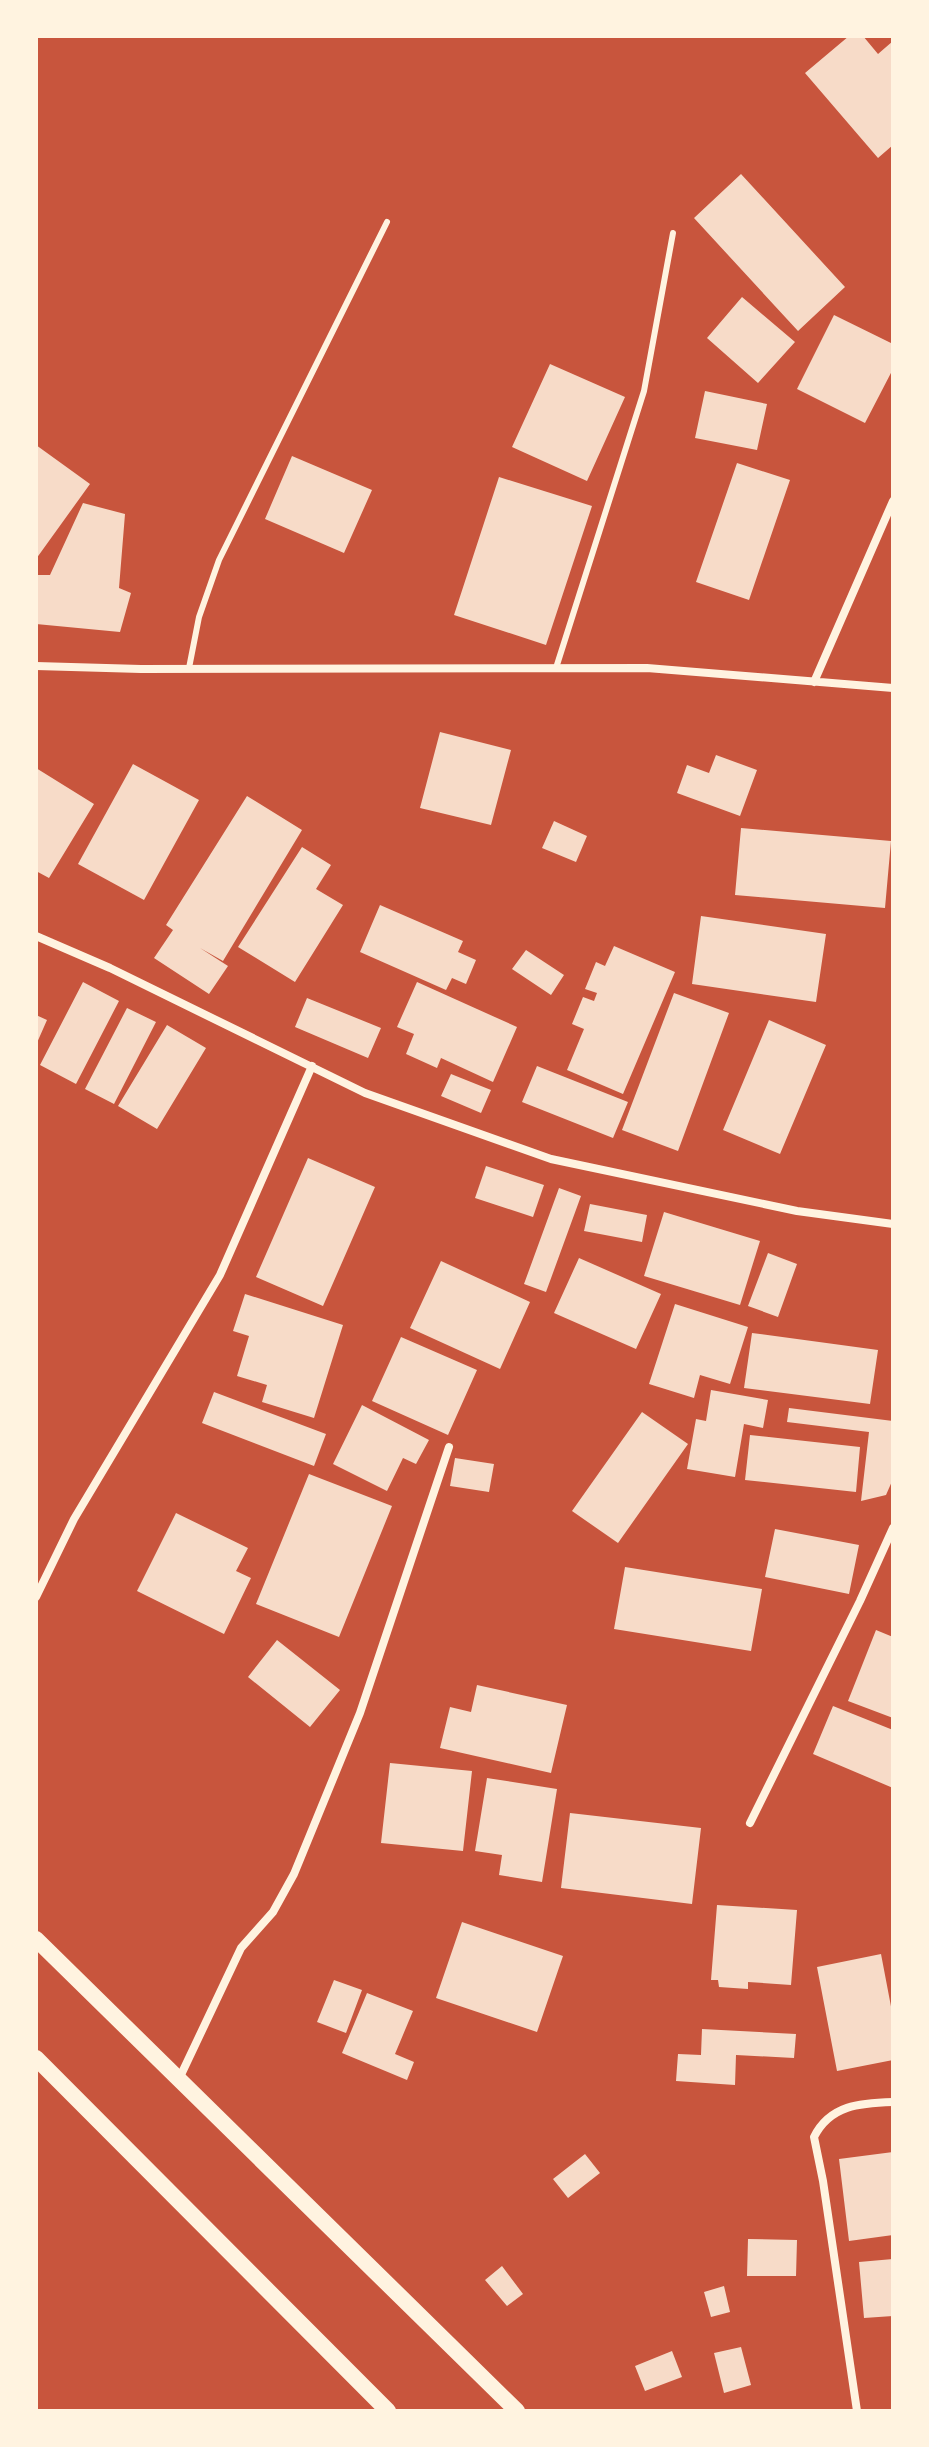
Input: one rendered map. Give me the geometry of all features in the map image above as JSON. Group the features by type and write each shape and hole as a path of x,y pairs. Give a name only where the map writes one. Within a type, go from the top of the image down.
{"main road":[{"path":"36,1939 517,2411"},
{"path":"36,2058 388,2411"}],"street":[{"path":"814,682 893,501"},
{"path":"36,666 647,668 893,688"},
{"path":"36,936 110,968 365,1093 551,1159 797,1211 893,1224"},
{"path":"36,1597 74,1519 220,1275 312,1066"},
{"path":"179,2079 241,1948 273,1912 294,1874 360,1713 449,1447"},
{"path":"750,1823 893,1528"},
{"path":"857,2411 814,2137 828,2116 842,2110 893,2102"}],"lane":[{"path":"189,668 199,617 219,560 387,222"},
{"path":"556,668 644,391 673,233"}],"building":[{"path":"849,36 863,36 878,54 893,41 893,145 878,158 805,73"},
{"path":"741,174 845,287 798,331 694,218"},
{"path":"742,297 795,342 758,383 707,338"},
{"path":"834,315 893,344 893,369 865,423 797,389"},
{"path":"550,364 625,397 587,481 512,447"},
{"path":"705,391 767,404 757,450 695,438"},
{"path":"36,445 90,484 36,559"},
{"path":"292,456 372,490 344,553 265,519"},
{"path":"737,463 790,480 749,600 696,582"},
{"path":"499,477 592,506 546,645 454,615"},
{"path":"83,503 125,514 119,588 131,593 120,632 36,624 36,575 50,575"},
{"path":"440,732 511,750 491,825 420,808"},
{"path":"716,755 757,770 740,816 677,793 687,765 709,773"},
{"path":"133,764 199,800 144,900 78,864"},
{"path":"36,768 94,804 49,878 36,871"},
{"path":"247,796 302,830 223,961 200,948 228,966 209,994 154,958 173,930 166,925"},
{"path":"554,821 587,836 576,862 542,848"},
{"path":"741,828 891,841 885,908 735,895"},
{"path":"302,847 331,865 316,889 343,905 295,982 238,947"},
{"path":"380,905 463,941 458,952 476,960 466,984 452,978 446,990 360,952"},
{"path":"701,916 826,934 816,1002 692,984"},
{"path":"614,946 675,972 623,1094 567,1070 584,1029 572,1024 583,997 594,1001 597,993 585,989 596,962 605,966"},
{"path":"526,950 564,975 551,995 512,969"},
{"path":"83,982 119,1001 76,1084 40,1065"},
{"path":"417,982 517,1027 493,1082 441,1058 437,1068 406,1054 414,1034 397,1027"},
{"path":"674,993 729,1013 678,1151 622,1130"},
{"path":"307,998 381,1028 368,1058 295,1027"},
{"path":"127,1008 156,1022 114,1104 85,1089"},
{"path":"36,1015 47,1020 36,1045"},
{"path":"769,1020 826,1045 780,1154 723,1130"},
{"path":"167,1025 206,1048 157,1129 118,1106"},
{"path":"537,1066 628,1102 613,1138 522,1102"},
{"path":"451,1074 491,1090 481,1113 441,1096"},
{"path":"308,1158 375,1187 323,1306 256,1277"},
{"path":"486,1166 544,1185 533,1217 475,1198"},
{"path":"559,1188 581,1196 546,1292 524,1284"},
{"path":"590,1204 647,1215 642,1242 584,1231"},
{"path":"664,1212 760,1241 740,1305 644,1276"},
{"path":"768,1253 797,1264 778,1317 748,1306"},
{"path":"579,1258 661,1294 636,1349 554,1313"},
{"path":"441,1261 530,1302 500,1369 410,1328"},
{"path":"245,1294 343,1325 314,1418 262,1402 267,1385 237,1376 249,1336 233,1331"},
{"path":"675,1304 748,1327 730,1384 700,1375 694,1398 649,1384"},
{"path":"752,1333 878,1350 870,1404 744,1388"},
{"path":"401,1337 477,1370 448,1435 372,1401"},
{"path":"711,1390 768,1400 763,1428 744,1424 735,1477 687,1469 696,1419 706,1421"},
{"path":"214,1392 326,1434 314,1466 202,1423"},
{"path":"362,1405 429,1440 416,1464 403,1458 387,1491 333,1464"},
{"path":"789,1408 893,1421 893,1479 886,1495 861,1501 869,1432 787,1422"},
{"path":"642,1412 688,1444 618,1543 572,1511"},
{"path":"750,1435 860,1447 856,1492 745,1480"},
{"path":"455,1458 494,1464 489,1492 450,1486"},
{"path":"309,1474 392,1506 339,1637 256,1604"},
{"path":"176,1513 248,1548 236,1571 251,1578 224,1634 137,1591"},
{"path":"775,1529 859,1545 849,1594 765,1577"},
{"path":"625,1567 762,1589 751,1651 614,1629"},
{"path":"876,1630 893,1637 893,1718 848,1701"},
{"path":"277,1640 340,1690 310,1727 248,1677"},
{"path":"477,1685 567,1705 551,1773 440,1748 450,1707 471,1712"},
{"path":"833,1706 893,1730 893,1788 813,1754"},
{"path":"390,1763 472,1771 463,1851 381,1843"},
{"path":"487,1778 557,1789 542,1882 499,1875 502,1855 475,1851"},
{"path":"570,1813 701,1828 692,1904 561,1888"},
{"path":"717,1905 797,1910 791,1985 748,1982 748,1989 719,1987 718,1980 711,1980"},
{"path":"462,1922 563,1956 537,2032 436,1998"},
{"path":"881,1954 893,2017 893,2060 837,2071 817,1967"},
{"path":"334,1980 362,1990 346,2033 317,2022"},
{"path":"367,1993 413,2011 395,2054 414,2062 407,2080 342,2053"},
{"path":"702,2029 796,2034 794,2058 736,2055 735,2085 676,2081 678,2054 701,2055"},
{"path":"893,2152 893,2235 849,2241 839,2159"},
{"path":"585,2154 600,2173 568,2198 553,2179"},
{"path":"748,2239 797,2240 796,2276 747,2276"},
{"path":"893,2259 893,2316 864,2318 859,2262"},
{"path":"502,2266 523,2294 507,2306 485,2280"},
{"path":"724,2286 730,2312 711,2317 704,2292"},
{"path":"741,2347 751,2385 724,2393 714,2353"},
{"path":"672,2351 682,2377 645,2391 635,2366"}]}
